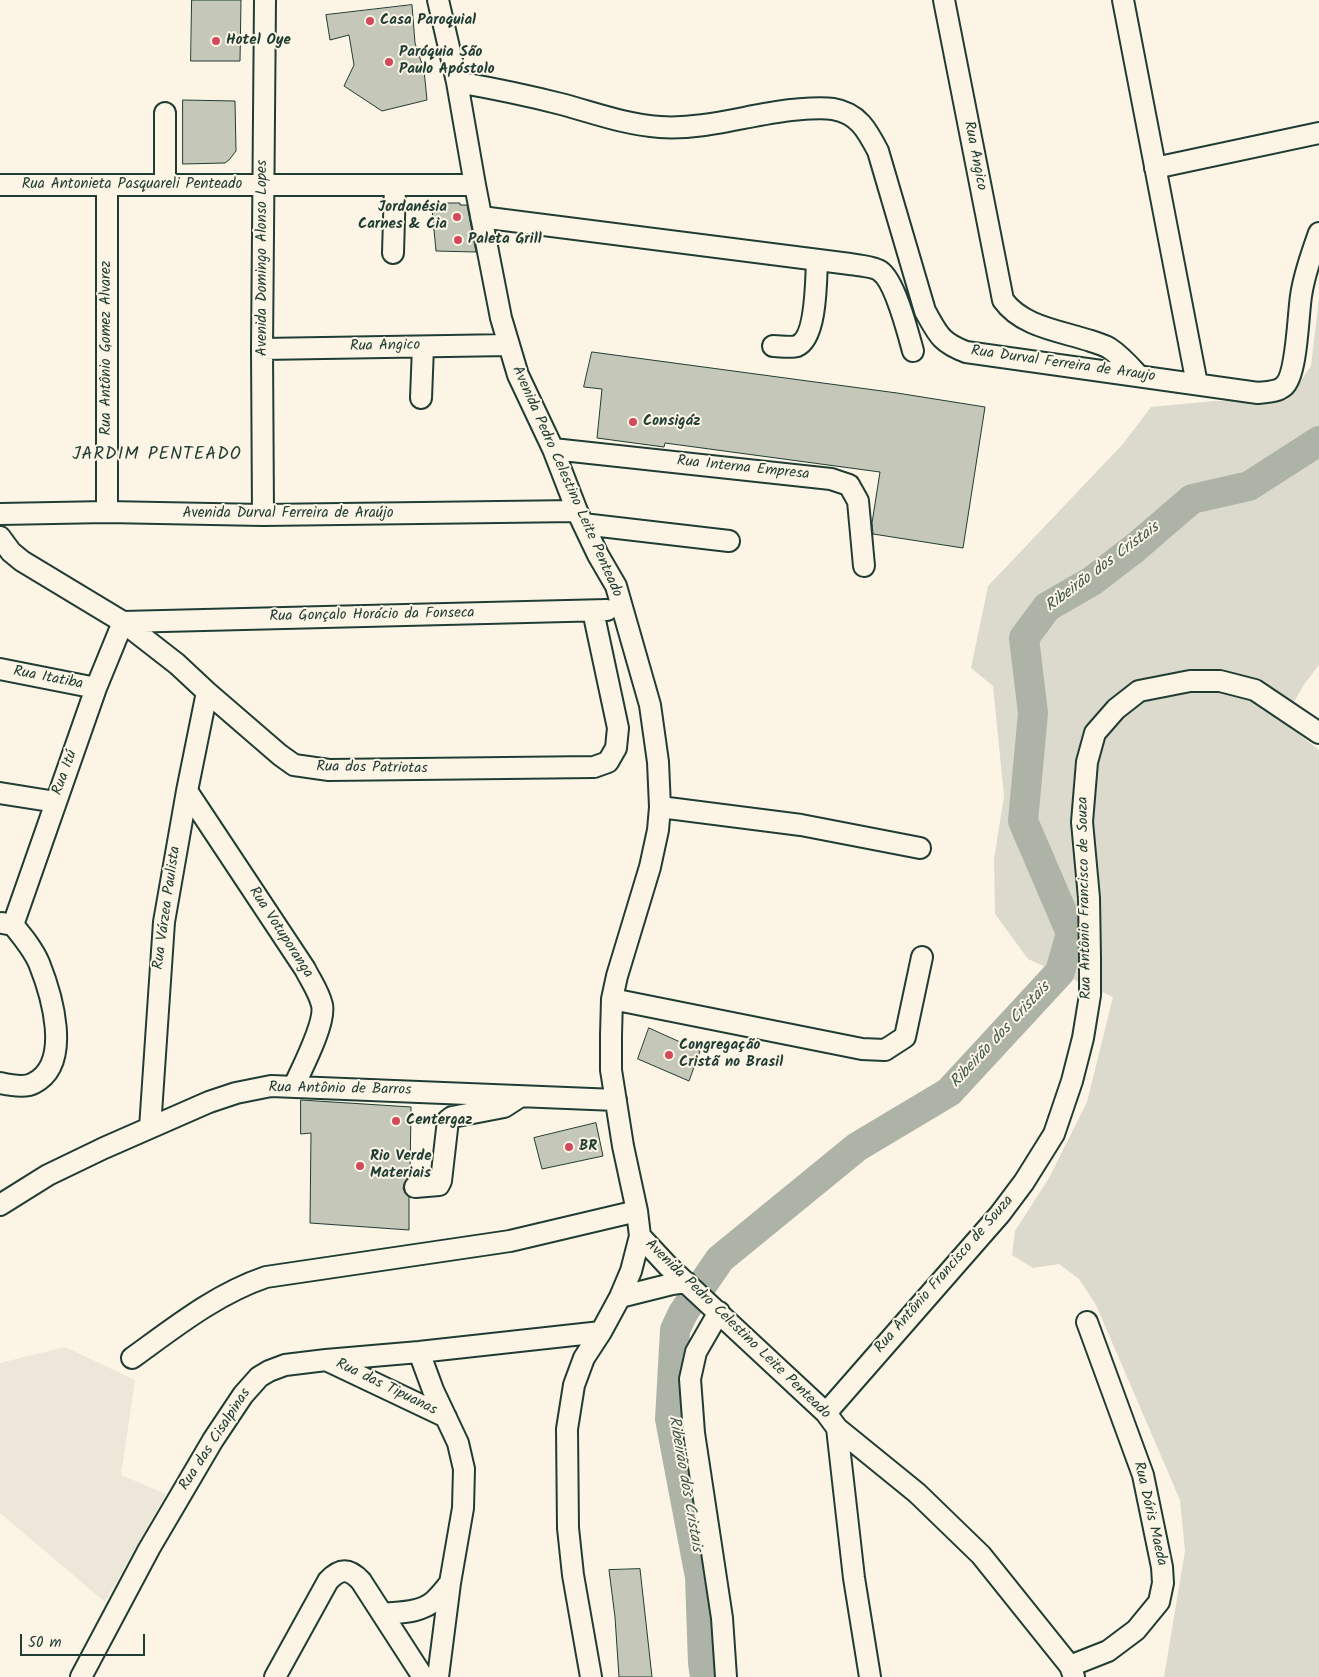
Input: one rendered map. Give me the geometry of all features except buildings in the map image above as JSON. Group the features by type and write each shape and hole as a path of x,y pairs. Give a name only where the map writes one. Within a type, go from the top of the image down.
{"street":[{"name":"Avenida Domingo Alonso Lopes","path":"263,516 262,349 265,0"},
{"name":"Avenida Pedro Celestino Leite Penteado","path":"438,0 457,82 501,318 518,375 553,449 580,518 616,586 621,609 650,705 658,762 660,807 658,830 650,867 617,976 612,999 611,1070 623,1146 638,1210 640,1236 832,1420 917,1492 981,1555 1072,1672"},
{"name":"Rua Angico","path":"944,0 1002,300 1010,311 1022,318 1049,329 1108,347 1124,359 1136,374"},
{"path":"1123,0 1197,384"},
{"name":"Rua Durval Ferreira de Araujo","path":"457,82 561,104 623,122 660,127 690,127 773,112 809,109 833,109 851,115 866,128 878,150 925,311 938,334 950,346 966,352 1136,374 1258,393 1274,391 1285,386 1292,371 1301,295 1319,233"},
{"path":"164,113 165,184"},
{"path":"1155,168 1319,133"},
{"name":"Rua Antonieta Pasquareli Penteado","path":"0,185 475,185"},
{"name":"Rua Antônio Gomez Alvarez","path":"107,512 108,185"},
{"path":"393,253 395,185"},
{"path":"481,217 850,264 880,271 889,282 897,300 913,351"},
{"path":"773,346 797,346 806,338 812,322 817,260"},
{"name":"Rua Angico","path":"262,349 509,345"},
{"path":"421,398 423,346"},
{"name":"Rua Interna Empresa","path":"553,449 831,478 849,485 858,501 864,566"},
{"name":"Avenida Durval Ferreira de Araújo","path":"0,514 107,512 263,516 580,518 729,541"},
{"name":"Rua dos Patriotas","path":"0,537 11,552 22,561 123,622 178,664 207,692 280,755 294,765 312,769 594,767 608,762 616,748 618,728 593,611"},
{"name":"Rua Gonçalo Horácio da Fonseca","path":"123,622 621,609"},
{"name":"Rua Itú","path":"0,1083 33,1084 47,1073 54,1057 56,1032 53,1006 38,962 25,939 7,924 56,802 96,688 123,622"},
{"name":"Rua Itatiba","path":"0,669 96,688"},
{"name":"Rua Antônio Francisco de Souza","path":"832,1420 1000,1214 1024,1182 1054,1134 1072,1081 1083,1038 1090,995 1089,898 1082,822 1087,762 1095,733 1116,708 1139,691 1190,681 1220,681 1255,690 1319,733"},
{"name":"Rua Várzea Paulista","path":"150,1128 164,922 207,692"},
{"name":"Rua Votuporanga","path":"187,791 305,969 323,1007 322,1021 294,1086"},
{"path":"0,793 56,802"},
{"path":"660,807 801,824 920,848"},
{"path":"612,999 862,1049 885,1050 905,1037 922,957"},
{"name":"Rua Antônio de Barros","path":"0,1205 48,1175 209,1102 236,1093 272,1086 616,1100"},
{"path":"415,1186 439,1185 448,1120 452,1116 504,1107 522,1096"},
{"path":"132,1358 195,1312 246,1284 266,1277 510,1242 638,1210"},
{"path":"592,1677 573,1575 568,1528 567,1429 574,1385 584,1358 620,1297 631,1271 640,1236"},
{"path":"620,1297 672,1284 688,1284"},
{"path":"714,1308 696,1352 690,1387 694,1434 722,1618 726,1677"},
{"name":"Rua Dóris Maeda","path":"1072,1672 1108,1651 1136,1630 1159,1602 1163,1583 1162,1568 1143,1475 1087,1322"},
{"name":"Rua das Cisalpinas","path":"81,1677 148,1549 213,1440 243,1395 259,1377 285,1365 601,1332"},
{"name":"Rua das Tipuanas","path":"419,1352 433,1390 458,1443 464,1469 463,1508 450,1583 438,1677"},
{"name":"Rua das Tipuanas","path":"326,1360 446,1417"},
{"path":"832,1420 870,1677"},
{"path":"275,1677 328,1582 336,1573 346,1571 355,1574 361,1581 423,1677"},
{"path":"382,1614 411,1611 425,1607 450,1583"},
{"path":"285,1657 287,1677"}],"shaded area":[{"path":"1319,298 1319,665 1303,686 1283,722 1319,750 1319,1677 1164,1677 1185,1551 1180,1500 1096,1305 1079,1279 1059,1264 1033,1268 1012,1255 1015,1231 1049,1178 1087,1102 1113,997 1028,959 995,914 994,859 1004,796 993,686 971,668 988,586 1122,445 1151,407 1214,401 1287,400 1311,366"},
{"path":"65,1347 135,1380 121,1475 166,1494 105,1602 0,1513 0,1363"}],"waterway":[{"name":"Ribeirão dos Cristais","path":"705,1677 700,1577 670,1419 675,1330 683,1313 720,1259 857,1147 949,1092 1060,972 1071,933 1023,821 1033,713 1024,638 1047,607 1092,581 1135,548 1192,499 1249,486 1319,441"}],"place":[{"name":"Casa Paroquial","path":"370,21"},
{"name":"Hotel Oye","path":"216,41"},
{"name":"Paróquia São Paulo Apóstolo","path":"389,62"},
{"name":"Jordanésia Carnes & Cia","path":"457,217"},
{"name":"Paleta Grill","path":"458,240"},
{"name":"Consigáz","path":"633,422"},
{"name":"Congregação Cristã no Brasil","path":"669,1055"},
{"name":"Centergaz","path":"396,1121"},
{"name":"BR","path":"569,1147"},
{"name":"Rio Verde Materiais","path":"360,1166"}],"district":[{"name":"JARDIM PENTEADO","path":"157,456"}]}
